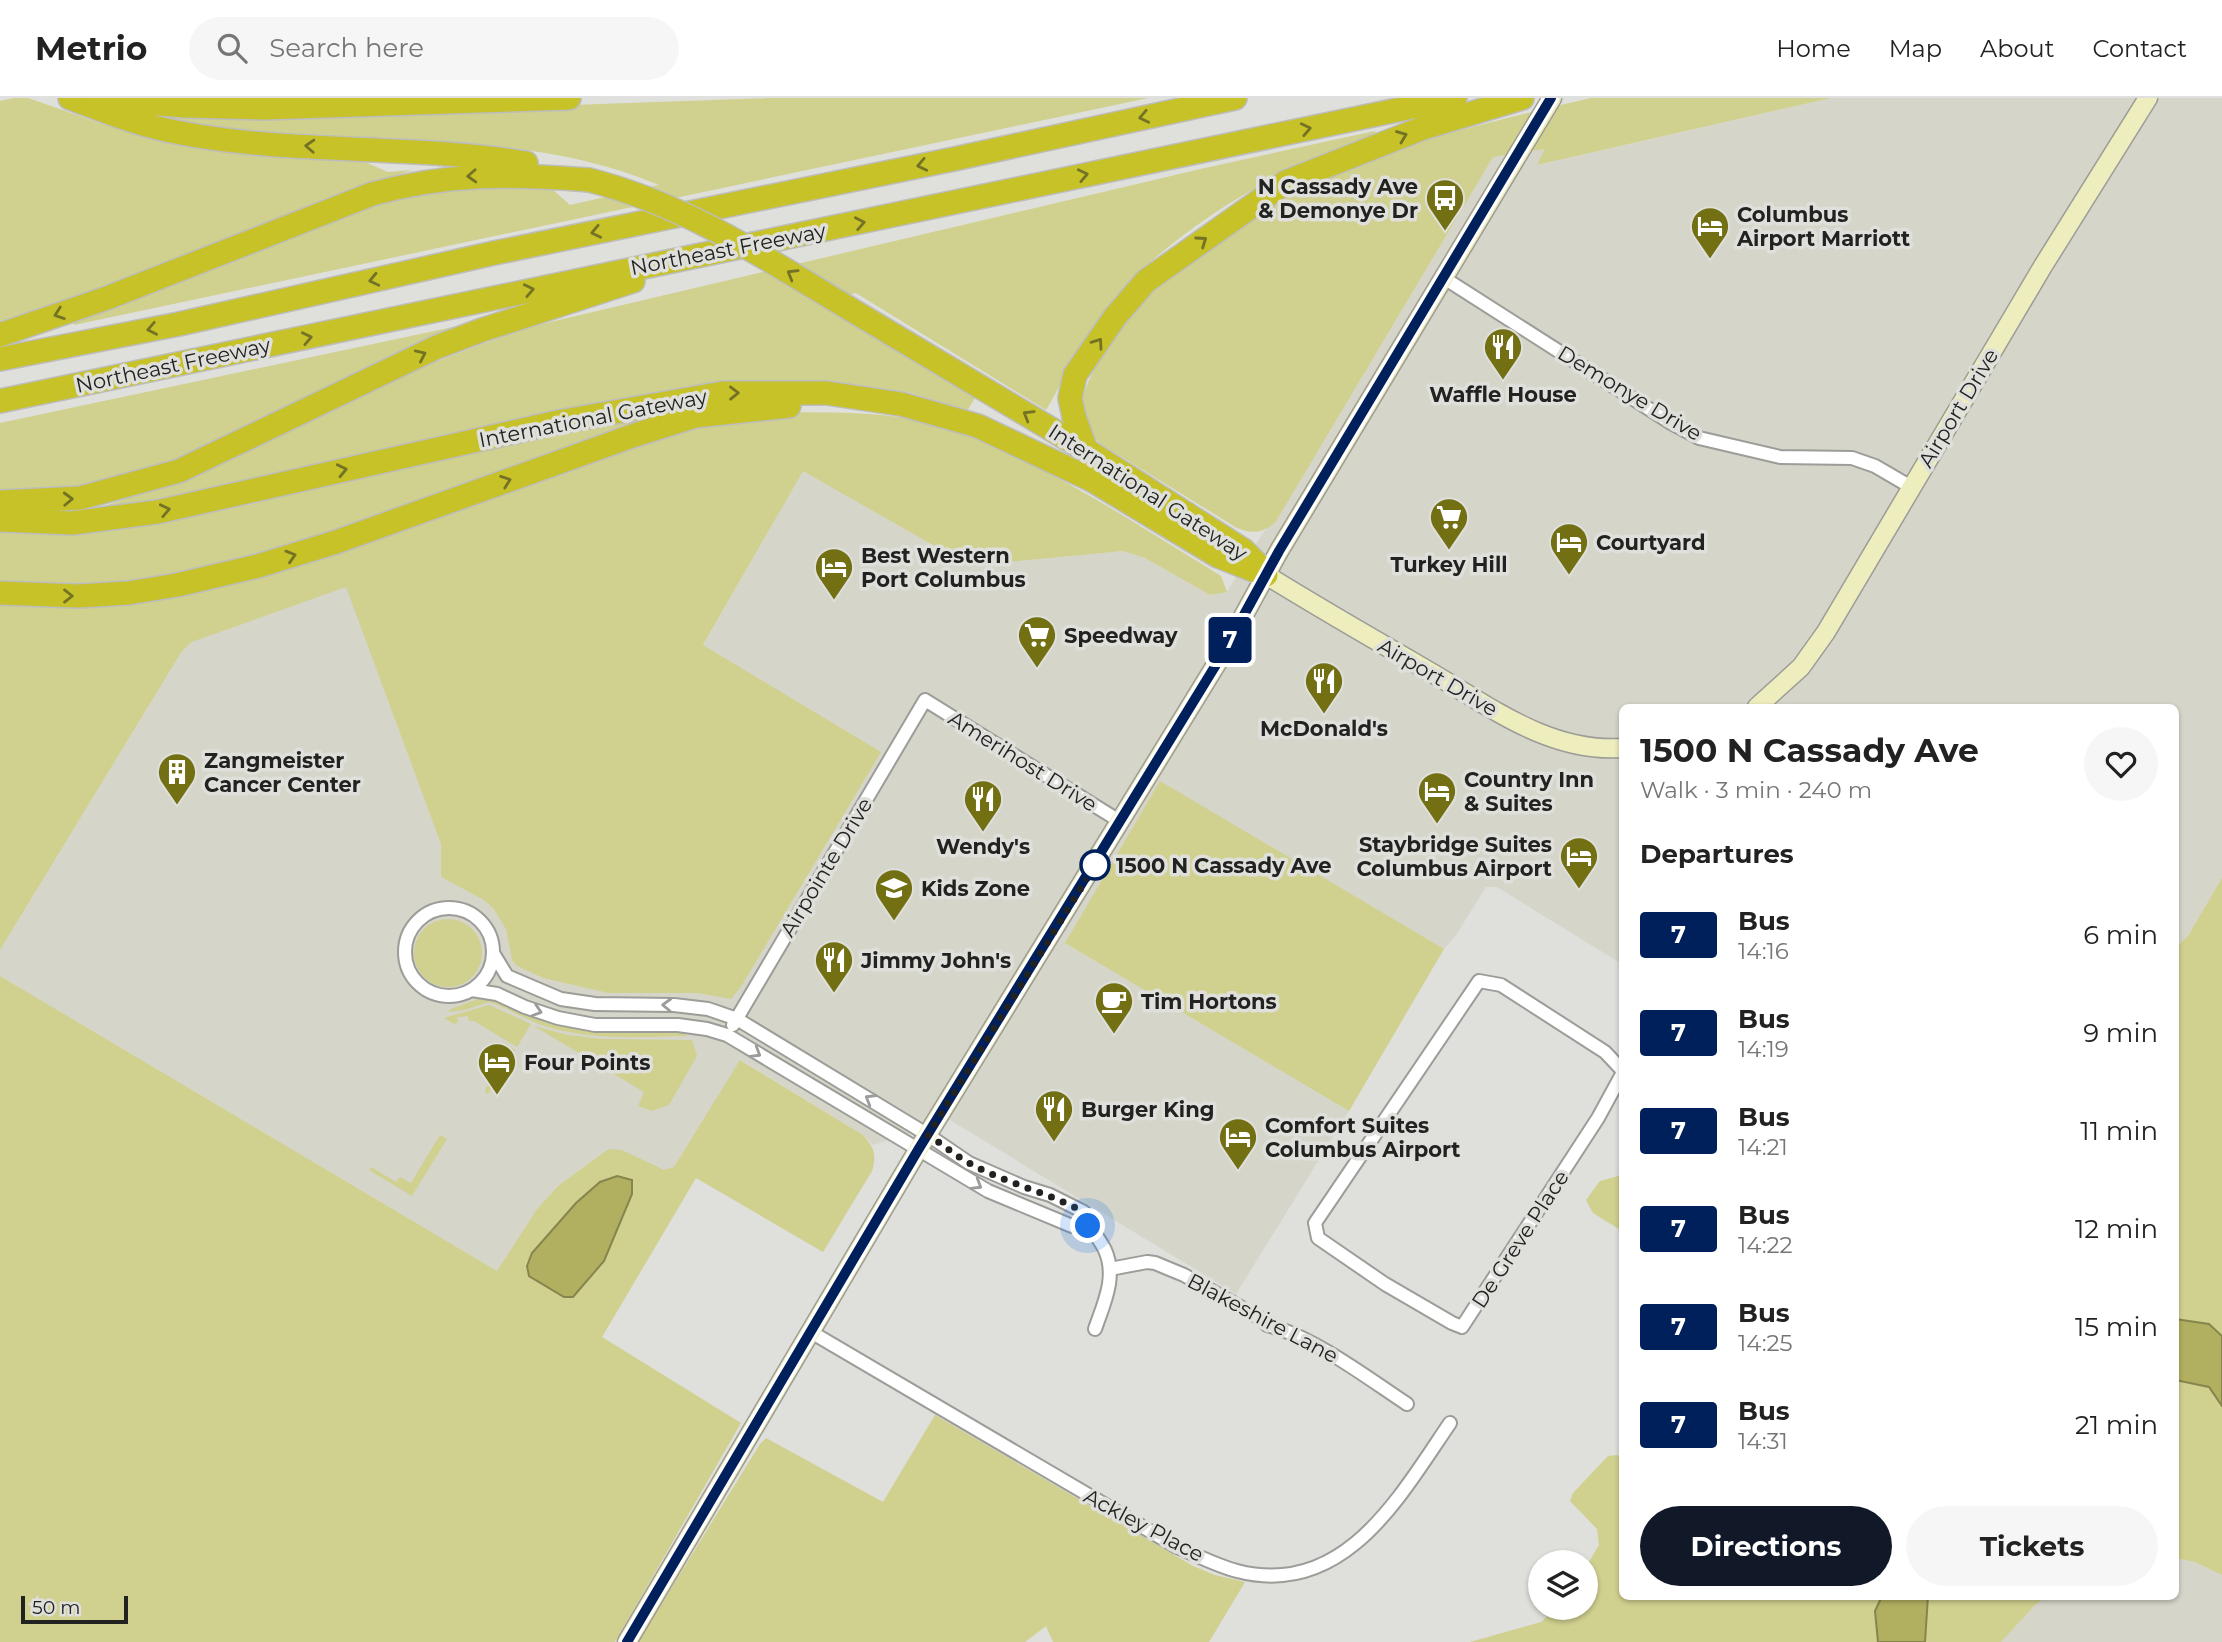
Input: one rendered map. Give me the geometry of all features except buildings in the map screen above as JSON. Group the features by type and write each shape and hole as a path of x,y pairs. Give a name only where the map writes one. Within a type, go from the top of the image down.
{"highway":[{"name":"International Gateway","path":"70,98 130,121 212,138 501,159 545,167 636,193 687,215 752,250 1086,450 1243,550 1265,575"},
{"path":"83,98 186,106 263,108 569,98"},
{"name":"Northeast Freeway","path":"0,359 179,324 481,256 940,162 1235,98"},
{"name":"Northeast Freeway","path":"0,401 1455,98"},
{"path":"1086,450 1070,398 1075,375 1115,317 1146,281 1286,182 1423,128 1522,98"},
{"path":"0,335 107,298 372,194 412,183 500,174 589,180"},
{"path":"0,502 80,498 179,471 437,347 481,330 726,250"},
{"name":"International Gateway","path":"0,520 72,523 157,512 558,422 723,393 827,393 901,404 978,426 1092,480 1218,556 1265,575"},
{"path":"0,593 78,596 128,593 177,585 258,566 336,542 695,416 827,401 901,404"}],"main road":[{"path":"627,1642 923,1143 1222,655 1265,575 1552,98"},
{"name":"Airport Drive","path":"1759,704 1801,667 1826,632 2089,190 2148,98"},
{"name":"Airport Drive","path":"1265,575 1542,736 1584,747 1619,748"}],"street":[{"name":"Demonye Drive","path":"1444,278 1699,438 1780,457 1852,458 1875,466 1911,487"},
{"name":"Amerihost Drive","path":"925,700 1121,822"},
{"name":"Airpointe Drive","path":"727,1035 925,700"},
{"path":"446,907 461,909 474,915 485,925 493,953 491,967 483,980 472,990 444,996 417,984 404,958 410,929 432,910 446,907"},
{"path":"493,953 507,976 525,986 561,999 595,1004 674,1005 708,1009 737,1019 923,1143 988,1191 1072,1226 1088,1226"},
{"name":"De Greve Place","path":"1619,1068 1605,1052 1501,985 1479,981 1315,1223 1318,1238 1323,1244 1385,1284 1462,1327 1598,1118 1619,1078"},
{"path":"472,990 497,994 558,1018 595,1025 678,1025 727,1035 923,1143 1024,1187 1050,1195 1084,1212 1088,1226 1104,1249 1110,1269 1110,1286 1095,1329"},
{"name":"Blakeshire Lane","path":"1110,1269 1147,1262 1184,1275 1263,1320 1267,1325 1342,1360 1407,1404"},
{"name":"Ackley Place","path":"811,1332 1177,1547 1238,1572 1275,1576 1325,1566 1368,1534 1405,1488 1450,1423"}],"shaded area":[{"path":"1831,98 2222,98 2222,878 2188,936 2179,944 2179,704 1619,704 1619,962 1497,887 1486,887 1444,949 1160,782 1065,943 1349,1111 1236,1294 950,1120 873,1145 863,1135 741,1060 674,1167 664,1171 622,1150 607,1149 558,1186 537,1209 497,1271 0,976 0,950 182,651 192,642 346,586 441,844 441,877 493,908 506,928 512,960 517,966 543,978 608,993 697,993 731,999 703,646 803,470 958,560 977,565 1123,551 1145,558 1210,595 1227,592 1264,531 1275,523 1493,157 1546,149 1538,165"},
{"path":"617,1176 632,1180 632,1194 604,1261 573,1297 564,1297 529,1276 527,1266 532,1253 576,1203 600,1182"},
{"path":"2179,1320 2209,1324 2222,1336 2222,1406 2209,1387 2179,1381"},
{"path":"2179,1559 2195,1562 2222,1575 2222,1642 2001,1642 2042,1600 2179,1600"},
{"path":"1880,1600 1928,1600 1925,1642 1878,1642 1875,1611"}],"green space":[{"path":"28,98 100,123 196,145 358,159 388,172 413,170 338,194 97,289 0,322 0,101"},
{"path":"769,98 1148,98 74,325 73,319 411,190 523,184 552,189 570,205 659,185 593,163 524,150 251,132 160,120 161,112 350,113"},
{"path":"1591,98 1831,98 1537,165 1545,149 1493,157 1275,523 1266,529 1252,532 1237,528 1099,443 1090,431 1083,410 1086,389 1102,356 1122,327 1162,282 1262,210 1285,195 1332,173 1405,146"},
{"path":"1375,131 1377,137 1319,156 1284,172 1227,205 1144,267 1095,324 1046,410 856,293 817,303 975,398 967,411 908,392 844,383 784,382 100,515 98,508 191,477 408,372 525,328 1205,168"},
{"path":"458,326 461,332 189,459 107,488 0,495 0,423"},
{"path":"666,411 666,417 254,560 127,583 48,587 0,585 0,532 86,532 171,521"},
{"path":"785,412 898,417 933,424 971,437 1046,471 1117,512 1221,576 1227,592 1210,595 1145,558 1123,551 977,565 959,560 803,471 703,645 881,752 742,985 731,999 697,993 608,993 543,978 517,966 512,960 506,929 493,908 441,877 441,844 346,587 192,642 182,651 0,950 0,605 50,607 121,602 279,571 532,485 633,447 712,423"},
{"path":"1160,781 1444,949 1349,1111 1065,943"},
{"path":"2222,878 2222,1336 2209,1324 2179,1320 2179,944 2188,936"},
{"path":"448,919 461,922 472,929 479,940 482,953 479,966 472,977 461,984 448,987 435,984 424,977 417,966 414,953 417,940 424,929 435,922"},
{"path":"0,976 497,1271 537,1209 558,1186 608,1149 622,1150 664,1170 674,1167 740,1060 863,1135 874,1152 872,1171 823,1252 696,1178 602,1337 741,1423 615,1642 0,1642"},
{"path":"481,998 501,1002 538,1018 578,1028 654,1030 679,1032 688,1036 616,1037 562,1031 531,1021 489,1002 448,1012"},
{"path":"489,1005 531,1024 517,1047 474,1021 469,1021 468,1016 457,1017 458,1022 454,1024 444,1018"},
{"path":"534,1026 568,1035 602,1039 692,1040 697,1056 669,1105 652,1111 638,1106 644,1092"},
{"path":"505,1043 515,1050 488,1094 485,1092 487,1086 508,1051 503,1047"},
{"path":"440,1135 447,1139 412,1196 369,1170 371,1167 396,1182 400,1177 411,1183"},
{"path":"1619,1176 1619,1229 1593,1213 1586,1200 1600,1181"},
{"path":"2179,1381 2209,1387 2222,1406 2222,1575 2195,1562 2179,1559"},
{"path":"935,1415 1193,1566 1215,1575 1245,1582 1209,1642 1053,1642 1046,1626 1025,1642 638,1642 766,1438 883,1502"},
{"path":"1608,1456 1619,1457 1619,1600 1880,1600 1875,1612 1878,1642 1470,1642 1543,1620 1598,1620 1597,1529 1570,1501 1573,1493"},
{"path":"1928,1600 2042,1600 2001,1642 1925,1642"}],"bus line":[{"name":"7","path":"627,1642 918,1150 1222,655 1279,551 1551,98"}],"place":[{"name":"N Cassady Ave & Demonye Dr","path":"1445,232"},
{"name":"Columbus Airport Marriott","path":"1710,260"},
{"name":"Waffle House","path":"1503,381"},
{"name":"Turkey Hill","path":"1449,551"},
{"name":"Courtyard","path":"1569,576"},
{"name":"Best Western Port Columbus","path":"834,601"},
{"name":"Speedway","path":"1037,669"},
{"name":"McDonald's","path":"1324,715"},
{"name":"Zangmeister Cancer Center","path":"177,806"},
{"name":"Country Inn & Suites","path":"1437,825"},
{"name":"Wendy's","path":"983,833"},
{"name":"1500 N Cassady Ave","path":"1095,865"},
{"name":"Staybridge Suites Columbus Airport","path":"1579,890"},
{"name":"Kids Zone","path":"894,922"},
{"name":"Jimmy John's","path":"834,994"},
{"name":"Tim Hortons","path":"1114,1035"},
{"name":"Four Points","path":"497,1096"},
{"name":"Burger King","path":"1054,1143"},
{"name":"Comfort Suites Columbus Airport","path":"1238,1171"}],"route":[{"path":"1088,1226 1084,1212 1050,1195 1024,1187 969,1163 928,1135 1097,862 1095,865"}]}
